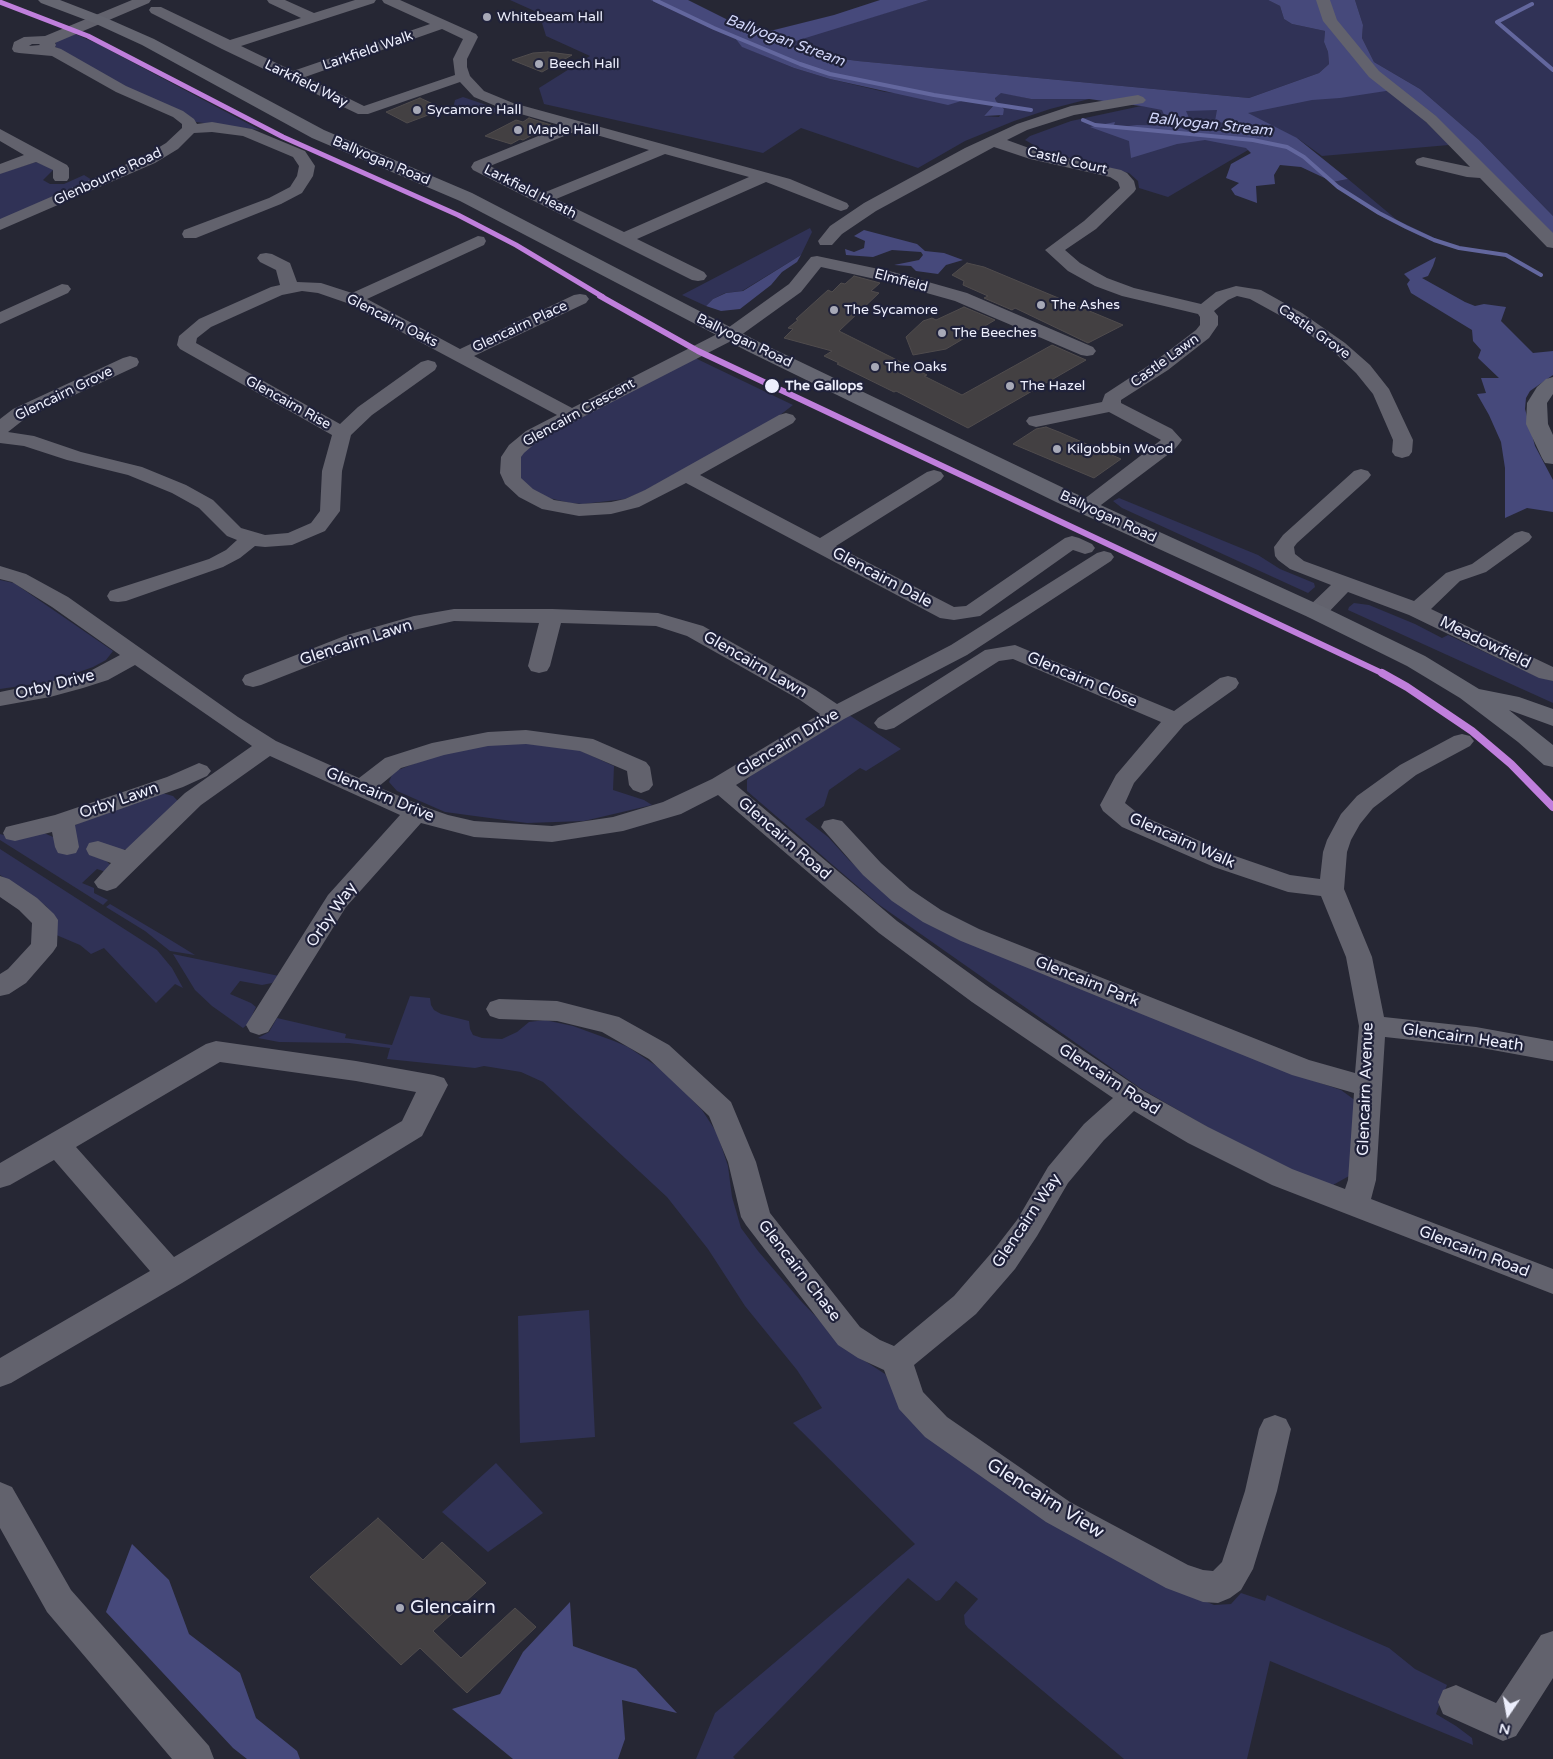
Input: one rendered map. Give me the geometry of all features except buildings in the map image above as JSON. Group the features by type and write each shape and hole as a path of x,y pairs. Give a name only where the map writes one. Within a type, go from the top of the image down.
{"street":[{"name":"Ballyogan Road","path":"46,0 104,18 318,134 492,210 705,322 1086,507 1316,612 1416,661 1469,693 1527,736 1553,759"},
{"path":"144,0 117,10 44,46 121,89 178,114 189,122 190,129 212,127 246,132 299,154 307,166 305,176 296,190 275,201 190,234"},
{"path":"274,0 313,18"},
{"path":"227,46 369,0"},
{"path":"389,0 471,37 460,59 463,77 479,94 492,100 795,186 841,206"},
{"path":"1323,0 1330,21 1374,74 1431,119 1553,243"},
{"path":"104,18 160,5"},
{"name":"Larkfield Way","path":"160,5 227,46 363,111 463,77"},
{"name":"Larkfield Walk","path":"291,77 444,24"},
{"path":"730,334 795,288 843,224 881,200 972,151 1022,127 1071,111 1138,100"},
{"name":"Larkfield Heath","path":"578,125 479,166 481,169 698,276"},
{"name":"Glenbourne Road","path":"0,226 149,160 172,146 190,129"},
{"path":"0,134 62,168 61,178"},
{"name":"Castle Court","path":"993,141 1036,156 1115,173 1121,176 1126,181 1128,189 1090,225 1054,250 1074,267 1101,282 1128,292 1204,310"},
{"path":"542,199 664,149"},
{"path":"0,169 37,156"},
{"path":"1423,162 1467,172 1482,172"},
{"path":"623,239 764,177"},
{"path":"353,299 478,240"},
{"name":"Elmfield","path":"821,252 887,276 961,297 1087,351"},
{"path":"266,258 284,267 290,288"},
{"name":"Glencairn Oaks","path":"186,346 188,336 205,323 271,294 302,286 321,288 353,299 571,415"},
{"path":"0,319 62,290"},
{"name":"Castle Grove","path":"1204,310 1222,296 1236,291 1255,294 1296,317 1339,346 1363,369 1382,393 1403,440 1402,452"},
{"name":"Glencairn Place","path":"460,356 580,299"},
{"name":"Castle Lawn","path":"1111,406 1112,398 1161,366 1202,334 1209,325 1209,316 1204,310"},
{"name":"Glencairn Crescent","path":"730,334 533,435 516,449 511,457 510,473 512,480 526,493 539,500 570,509 611,508 652,494 786,419"},
{"name":"Glencairn Rise","path":"0,437 27,440 74,456 135,472 170,486 206,504 234,532 251,539 264,541 292,539 318,527 330,511 332,471 342,433 186,346"},
{"name":"Glencairn Grove","path":"0,429 20,413 130,362"},
{"path":"342,433 365,411 428,366"},
{"path":"1553,382 1544,391 1537,403 1537,424 1553,458"},
{"path":"1036,421 1111,406 1165,432 1172,440 1168,446 1086,507"},
{"name":"Meadowfield","path":"1361,475 1290,539 1284,547 1286,556 1297,565 1417,610 1547,673 1553,674"},
{"name":"Glencairn Dale","path":"686,476 948,613 972,611 1087,549"},
{"path":"821,546 935,477"},
{"name":"Meadowfield","path":"1417,610 1453,577 1479,568 1524,537"},
{"path":"118,596 216,563 232,554 251,539"},
{"name":"Glencairn Drive","path":"0,572 19,578 60,602 230,722 268,746 416,813 474,829 552,834 614,825 664,810 720,784 836,714 959,650 1087,549"},
{"path":"1316,612 1345,583"},
{"path":"539,666 552,615"},
{"name":"Glencairn Lawn","path":"253,680 355,640 414,622 454,616 552,615 658,620 695,631 808,695 836,714"},
{"name":"Glencairn Close","path":"886,724 993,655 1015,652 1176,720"},
{"name":"Orby Drive","path":"0,698 50,690 75,683 100,674 136,655"},
{"name":"Glencairn Walk","path":"1228,683 1176,720 1124,780 1112,804 1130,821 1223,861 1288,883 1332,890"},
{"name":"Ballyogan Road","path":"1469,693 1510,702 1553,718"},
{"path":"1527,736 1553,730"},
{"path":"360,788 394,763 440,748 488,739 526,737 585,744 638,767 641,785"},
{"name":"Glencairn Avenue","path":"1355,1206 1362,1180 1372,1026 1359,957 1332,890 1335,852 1339,840 1365,802 1408,770 1461,740"},
{"name":"Orby Lawn","path":"107,882 193,799 268,746"},
{"name":"Orby Lawn","path":"15,833 62,821 175,782 199,771"},
{"name":"Orby Lawn","path":"175,782 193,799"},
{"name":"Glencairn Road","path":"720,784 888,927 981,995 1132,1097 1198,1135 1273,1172 1355,1206 1553,1282"},
{"name":"Orby Way","path":"259,1025 337,901 416,813"},
{"name":"Orby Lawn","path":"62,821 67,847"},
{"name":"Glencairn Park","path":"833,827 901,895 932,916 970,934 1302,1068 1369,1087"},
{"path":"98,849 130,861"},
{"path":"0,885 28,904 45,920 44,946 17,976 0,986"},
{"name":"Glencairn Chase","path":"499,1009 557,1010 610,1024 659,1052 721,1110 742,1162 756,1217 849,1336 869,1349 897,1361"},
{"name":"Glencairn Heath","path":"1372,1026 1476,1037 1553,1051"},
{"path":"0,1177 216,1051 356,1071 434,1085 412,1128 171,1274 0,1374"},
{"name":"Glencairn Way","path":"897,1361 965,1305 1004,1260 1058,1175 1094,1132 1132,1097"},
{"path":"57,1145 171,1274"},
{"name":"Glencairn View","path":"897,1361 910,1399 931,1422 1058,1512 1178,1576 1203,1586 1218,1587 1229,1579 1236,1569 1261,1491 1275,1428"},
{"path":"0,1497 58,1601 196,1759"},
{"path":"1456,1702 1503,1724 1553,1647"}],"shaded area":[{"path":"510,0 650,0 735,38 743,47 794,68 885,92 968,99 991,103 993,106 984,116 999,117 1004,109 996,101 995,97 1001,92 1031,99 1089,99 1014,121 965,141 918,168 801,128 763,153 544,104 539,88 590,56 546,36 539,13"},
{"path":"650,0 688,0 728,20 762,33 834,15 880,0 929,0 786,44 813,55 858,61 1249,98 1319,73 1329,64 1328,52 1324,42 1325,31 1292,24 1284,19 1280,6 1268,0 1355,0 1363,25 1362,38 1374,62 1420,89 1479,140 1553,216 1553,238 1399,89 1340,98 1312,100 1248,113 1297,138 1348,179 1333,182 1301,167 1280,165 1274,175 1275,184 1256,186 1257,203 1235,195 1231,189 1239,183 1226,178 1231,164 1251,153 1246,148 1205,140 1177,144 1131,158 1129,141 1090,127 1115,122 1113,128 1137,125 1176,126 1189,131 1230,131 1237,126 1215,121 1217,110 1186,111 1190,120 1176,124 1166,119 1162,110 1141,106 1089,99 1031,99 1001,93 995,98 1004,109 1003,115 984,116 993,106 991,103 968,99 948,105 830,79 794,68 742,47 735,38"},
{"path":"929,0 1268,0 1280,6 1284,19 1292,24 1325,31 1324,42 1328,52 1329,64 1319,73 1249,98 858,61 813,55 785,43"},
{"path":"1355,0 1553,0 1553,216 1479,140 1420,89 1374,62 1362,38 1363,25"},
{"path":"75,34 98,44 260,130 196,122 134,92 54,46 57,41"},
{"path":"1382,84 1420,116 1449,145 1322,156 1297,138 1260,143 1168,197 1139,188 1138,181 1129,173 1046,152 1025,140 1030,136 1071,121 1141,106 1218,109"},
{"path":"463,97 498,109 499,111 493,113 453,109 455,100"},
{"path":"36,162 54,169 43,180 50,184 64,184 84,175 92,180 0,221 0,173"},
{"path":"1348,179 1397,220 1441,241 1420,236 1386,219 1361,204 1333,182"},
{"path":"810,228 812,232 801,255 742,291 725,293 713,299 706,306 682,295"},
{"path":"864,230 917,244 925,251 944,253 963,260 946,265 938,274 916,271 911,266 894,265 919,260 923,255 921,252 892,250 873,257 846,255 845,249 854,252 864,248 865,241 854,236"},
{"path":"801,255 797,262 782,272 771,285 740,309 721,311 706,306 713,299 726,293 743,291"},
{"path":"1436,257 1428,276 1422,278 1475,306 1484,304 1506,307 1501,321 1533,353 1553,351 1553,375 1530,391 1526,398 1525,409 1535,446 1553,480 1553,512 1527,508 1505,518 1505,468 1501,442 1477,394 1486,393 1481,378 1499,378 1478,358 1481,350 1473,341 1472,330 1411,293 1407,284 1410,280 1404,274"},
{"path":"695,358 793,405 775,419 644,491 625,499 583,504 570,503 545,497 534,492 520,477 519,460 523,453 541,437"},
{"path":"1119,498 1258,555 1280,569 1314,583 1315,587 1308,593 1122,508 1113,501"},
{"path":"0,580 14,583 113,651 106,660 93,667 54,681 0,689"},
{"path":"1354,603 1369,605 1415,624 1442,638 1448,635 1536,676 1553,681 1553,703 1348,610"},
{"path":"849,715 901,749 866,771 860,768 829,790 824,806 805,819 828,837 849,860 888,895 1288,1072 1341,1090 1356,1101 1349,1176 1333,1185 1323,1184 1257,1156 1140,1088 878,904 747,791 747,780 752,774"},
{"path":"508,741 579,750 614,766 613,790 644,800 652,805 584,821 527,823 445,812 397,791 389,782 393,772 446,751"},
{"path":"162,793 173,796 179,802 128,849 122,850 99,843 88,854 105,860 112,866 109,873 97,869 82,883 94,888 94,893 108,900 103,905 0,840 0,834 14,838 44,833 53,837 79,823"},
{"path":"0,849 157,950 172,968 183,988 175,984 156,1003 104,948 91,954 80,945 54,934 50,911 46,906 0,875"},
{"path":"110,904 195,955 170,951 145,931 106,907"},
{"path":"173,954 279,976 272,983 262,985 240,981 230,994 256,1007 248,1024 243,1028 212,1006 195,990"},
{"path":"410,996 430,998 434,1010 441,1014 469,1021 473,1035 482,1038 502,1039 517,1032 529,1022 545,1020 573,1026 628,1047 664,1071 702,1110 717,1133 728,1166 732,1197 741,1228 800,1300 848,1350 885,1374 890,1382 1164,1583 1214,1605 1231,1604 1241,1593 1265,1601 1267,1595 1389,1648 1415,1669 1447,1685 1436,1714 1472,1738 1473,1745 1270,1661 1247,1759 1124,1759 968,1628 965,1624 964,1615 978,1599 956,1581 940,1600 936,1601 908,1578 733,1757 735,1759 696,1759 715,1713 915,1544 793,1423 822,1408 797,1370 745,1306 708,1249 667,1197 543,1082 521,1072 484,1066 475,1068 387,1059 390,1048 349,1043 279,1042 258,1038 269,1032 277,1018 346,1034 345,1038 392,1045"},
{"path":"589,1310 595,1437 520,1443 518,1316"},
{"path":"496,1463 543,1513 488,1552 442,1512"},
{"path":"132,1544 169,1580 189,1634 240,1673 256,1718 297,1751 300,1759 247,1759 233,1748 106,1612"},
{"path":"570,1602 573,1646 636,1669 677,1713 622,1700 625,1739 618,1759 513,1759 452,1709 500,1694 523,1652"}],"waterway":[{"name":"Ballyogan Stream","path":"655,0 714,28 800,64 830,74 934,95 1031,110"},
{"path":"1532,4 1497,22 1553,70"},
{"name":"Ballyogan Stream","path":"1083,120 1095,125 1253,140 1287,147 1304,157 1338,187 1379,213 1406,227 1434,240 1459,248 1506,255 1541,275"}],"transit line":[{"path":"0,2 88,36 283,137 458,215 516,245 612,303 698,351 1370,666 1407,687 1472,731 1511,764 1553,807"}],"place":[{"name":"Whitebeam Hall","path":"487,17"},
{"name":"Beech Hall","path":"539,64"},
{"name":"Sycamore Hall","path":"417,110"},
{"name":"Maple Hall","path":"518,130"},
{"name":"The Ashes","path":"1041,305"},
{"name":"The Sycamore","path":"834,310"},
{"name":"The Beeches","path":"942,333"},
{"name":"The Oaks","path":"875,367"},
{"name":"The Gallops","path":"772,386"},
{"name":"The Hazel","path":"1010,386"},
{"name":"Kilgobbin Wood","path":"1057,449"},
{"name":"Glencairn","path":"400,1608"}]}
